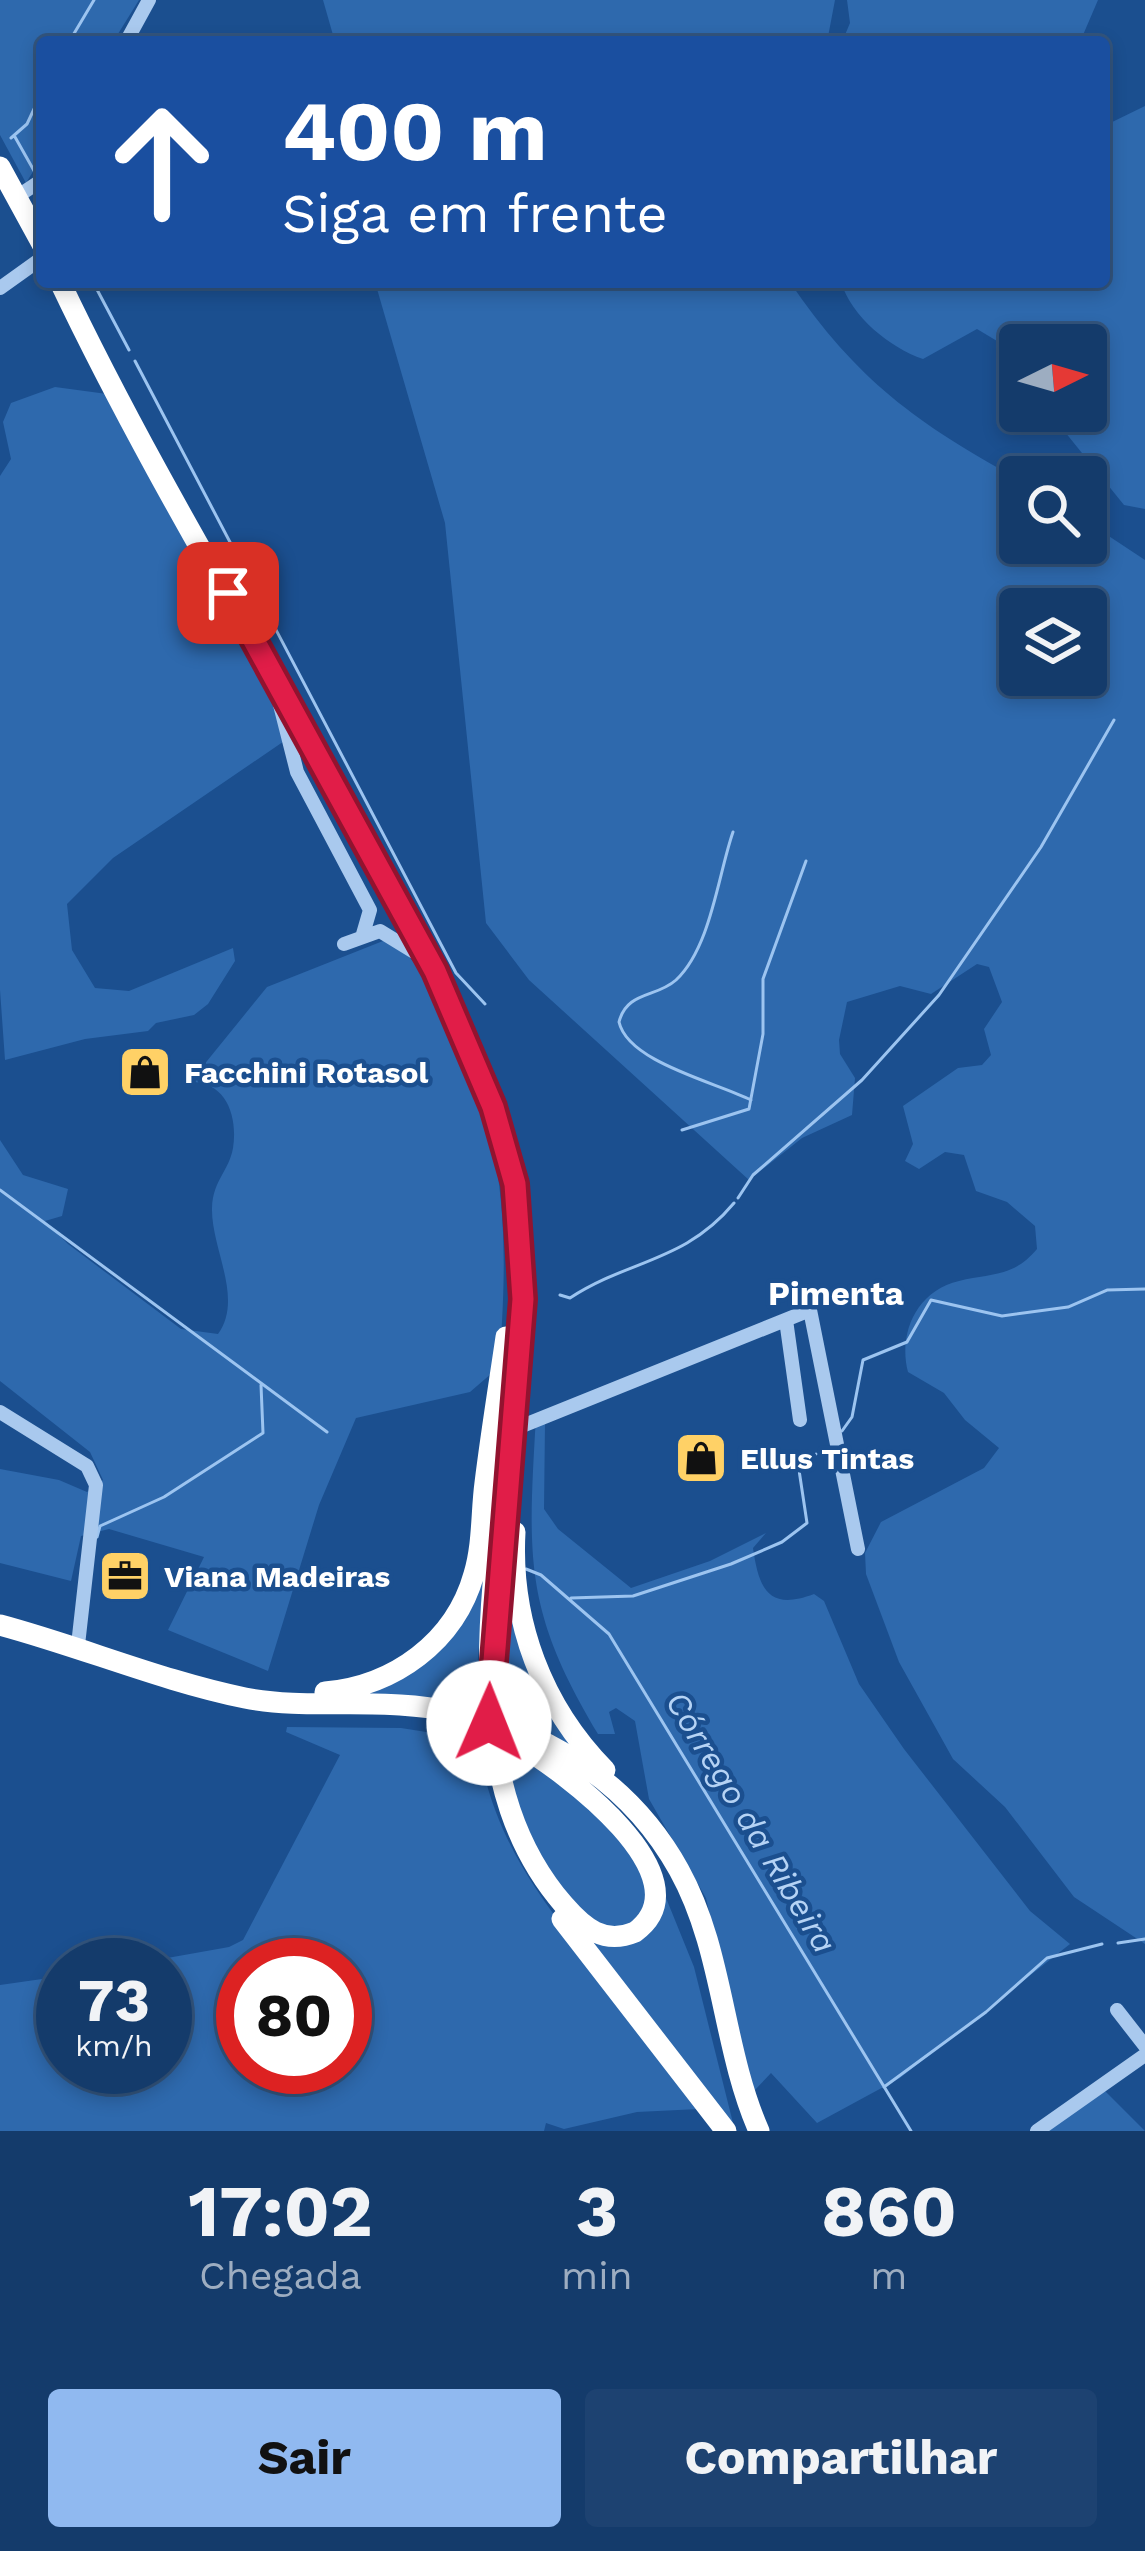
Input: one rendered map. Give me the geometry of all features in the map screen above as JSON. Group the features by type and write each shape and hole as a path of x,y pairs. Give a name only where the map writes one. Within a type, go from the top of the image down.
{"highway":[{"path":"0,164 36,232"},
{"path":"63,288 429,960 479,1070 520,1210 527,1287 514,1565 528,1643 563,1718 641,1808 667,1850 712,1952 759,2131"},
{"path":"510,1166 515,1252 484,1695 487,1753 499,1815 535,1883 726,2131"},
{"path":"484,1695 523,1299 520,1210"},
{"path":"122,1660 244,1688 318,1693 388,1677 438,1639 465,1599 478,1559 515,1252"},
{"path":"0,1625 245,1698 422,1706 497,1721 551,1745 594,1772 631,1805 667,1850"},
{"path":"0,1637 242,1711 439,1722 518,1744 598,1793 642,1838 668,1878 700,1955 744,2131"},
{"path":"487,1753 517,1832 551,1888 585,1925 613,1938 635,1932 654,1911 655,1882 632,1841 600,1807 518,1744"}],"street":[{"path":"129,36 149,0"},
{"path":"16,194 36,183"},
{"path":"0,288 36,261"},
{"path":"280,686 282,724 297,772 370,910 363,934"},
{"path":"344,944 380,931 429,960"},
{"path":"522,1426 810,1310 858,1550"},
{"path":"786,1320 800,1420"},
{"path":"0,1412 87,1466 96,1484 78,1646"},
{"path":"1037,2131 1145,2051 1117,2010"}],"shaded area":[{"path":"0,0 139,0 117,36 36,36 36,167 26,183 0,135"},
{"path":"323,0 835,0 828,36 333,36"},
{"path":"847,0 1098,0 1083,36 845,36 850,23"},
{"path":"1145,106 1145,509 1124,505 1107,484 1107,456 1084,456 1065,432 1107,432 1107,324 999,324 999,342 977,329 923,359 873,329 843,288 1110,288 1110,123"},
{"path":"377,288 794,288 840,347 892,397 999,468 999,564 1107,564 1107,535 1145,560 1145,1944 1074,1897 1005,1807 953,1759 899,1662 866,1574 865,1553 881,1522 984,1468 999,1448 965,1420 944,1393 908,1372 906,1358 908,1329 931,1294 959,1281 1010,1270 1037,1249 1035,1226 1007,1202 976,1191 964,1155 945,1152 919,1169 905,1161 913,1144 903,1106 958,1068 982,1065 991,1055 984,1029 1002,1002 989,967 977,964 931,994 900,986 847,1002 839,1040 840,1054 855,1078 852,1115 802,1138 749,1180 529,980 486,923 445,523"},
{"path":"55,387 107,394 293,735 113,858 67,904 72,950 95,988 129,991 233,948 235,961 208,1004 194,1015 156,1023 148,1031 85,1039 5,1060 0,990 0,476 11,459 3,422 11,403"},
{"path":"388,939 416,965 447,1019 467,1063 493,1147 503,1231 499,1367 470,1392 356,1418 319,1505 268,1671 168,1630 204,1557 109,1529 81,1536 71,1581 0,1563 0,1469 59,1480 87,1492 103,1480 90,1452 0,1381 0,1140 23,1175 68,1189 62,1216 45,1221 68,1244 181,1329 218,1334 228,1305 212,1208 231,1156 233,1124 221,1094 213,1087 190,1082 267,987"},
{"path":"536,1416 545,1423 544,1509 558,1529 631,1588 710,1561 766,1533 753,1548 763,1585 777,1598 814,1594 824,1601 859,1684 904,1749 1030,1911 1070,1944 900,2078 817,2123 771,2073 753,2092 745,2075 706,1898 649,1799 635,1721 616,1708 609,1712 615,1734 598,1734 556,1651 543,1616 532,1546"},
{"path":"517,1451 512,1581 585,1755 493,1709"},
{"path":"496,1453 474,1703 362,1695 458,1620"},
{"path":"287,1727 401,1728 477,1740 487,1784 518,1860 699,2109 637,2112 564,2129 546,2123 544,2131 0,2131 0,1985 36,1980 36,2094 192,2094 192,1954 216,1949 216,2094 372,2094 372,1938 244,1938 340,1755 286,1732"},
{"path":"496,1745 562,1785 626,1845 647,1888 645,1906 634,1921 621,1927 606,1926 576,1907 549,1877 527,1838"},
{"path":"662,1888 694,1967 735,2131 587,1936 646,1935 662,1910"},
{"path":"1104,2090 1145,2131 1044,2131"}],"waterway":[{"path":"73,36 94,0"},
{"path":"11,138 27,124 36,105"},
{"path":"15,137 36,174"},
{"path":"96,288 129,350"},
{"path":"135,361 456,973 485,1004"},
{"path":"738,1198 753,1175 862,1080 939,995 1041,847 1114,720"},
{"path":"733,832 705,930 688,966 668,986 628,1005 619,1022 638,1049 655,1060 751,1100"},
{"path":"682,1130 749,1109 763,1034 763,979 806,861"},
{"name":"Córrego da Ribeira","path":"0,1190 327,1432"},
{"path":"560,1295 570,1298 676,1249 734,1203"},
{"path":"842,1431 852,1417 863,1360 907,1342 931,1300 1002,1316 1068,1307 1107,1290 1145,1289"},
{"path":"97,1537 100,1526 164,1497 263,1433 261,1385"},
{"path":"571,1598 633,1596 782,1542 807,1523 799,1470 816,1454"},
{"name":"Córrego da Ribeira","path":"526,1569 541,1575 609,1634 911,2131"},
{"path":"1118,1943 1145,1939"},
{"path":"884,2087 986,2012 1047,1958 1102,1944"}],"place":[{"name":"Facchini Rotasol","path":"145,1072"},
{"name":"Ellus Tintas","path":"701,1458"},
{"name":"Viana Madeiras","path":"125,1576"}],"district":[{"name":"Pimenta","path":"836,1293"}],"route":[{"path":"228,593 435,971 493,1107 515,1184 523,1299 490,1657 489,1723"}]}
